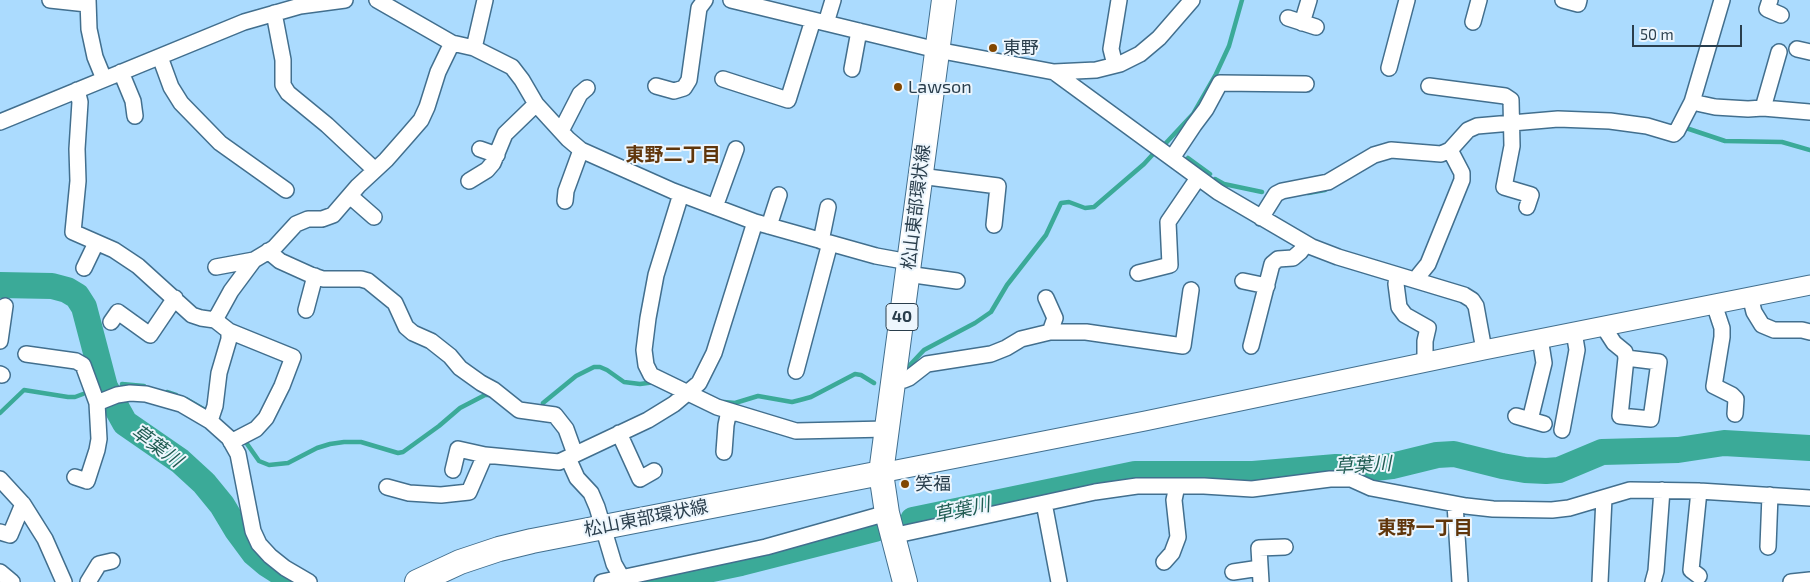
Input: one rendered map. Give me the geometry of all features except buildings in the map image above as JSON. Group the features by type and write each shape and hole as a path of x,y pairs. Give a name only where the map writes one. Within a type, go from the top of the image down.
{"main road":[{"name":"松山東部環状線","path":"905,582 892,536 881,473 944,0"},
{"name":"松山東部環状線","path":"417,582 460,562 499,549 603,526 881,473"}],"street":[{"path":"50,0 88,2 89,29 94,57 104,80"},
{"path":"0,122 244,22 300,6 345,0"},
{"path":"377,0 452,43 474,48 512,67 536,104 581,150 681,194 762,224 957,281"},
{"path":"474,48 485,0"},
{"path":"656,86 674,91 684,88 689,80 699,8 705,0"},
{"path":"731,0 760,3 819,21 937,50 1054,72 1096,70 1115,65 1140,54 1159,38 1192,0"},
{"path":"723,79 788,100 819,21 832,0"},
{"path":"1115,65 1111,50 1119,0"},
{"path":"1302,22 1309,0"},
{"path":"1387,58 1407,0"},
{"path":"1473,22 1478,0"},
{"path":"1563,0 1578,4 1579,0"},
{"path":"1261,218 1276,194 1282,191 1328,182 1374,155 1391,150 1441,154 1450,150 1468,130 1477,126 1558,119 1610,121 1647,126 1674,134 1692,102 1722,0"},
{"path":"1770,0 1767,9 1781,15"},
{"path":"274,13 283,60 283,85 288,93 327,125 375,170"},
{"path":"852,69 859,31"},
{"path":"216,267 254,260 274,248 296,224 333,215 408,136 420,120 427,107 438,72 452,43"},
{"path":"1763,108 1779,52"},
{"path":"160,57 171,87 181,102 220,143 286,190"},
{"path":"1774,68 1789,72"},
{"path":"121,72 133,101 134,116"},
{"path":"1054,72 1218,192 1306,244 1338,257 1464,295 1472,300 1476,306 1484,350"},
{"path":"1172,158 1206,109 1220,84 1298,79"},
{"path":"1428,86 1505,96 1511,100 1512,146 1504,187 1531,195 1527,207"},
{"path":"561,131 580,94 588,88"},
{"path":"77,90 80,102 76,149 78,181 73,232 114,250 138,266 192,315 216,320 228,331 293,357 282,386 266,418 256,429 231,442"},
{"path":"1692,102 1714,107 1763,108 1810,112"},
{"path":"469,181 486,170 496,155 505,134 536,104"},
{"path":"480,149 496,155"},
{"path":"715,207 736,149"},
{"path":"565,201 566,191 581,150"},
{"path":"1415,280 1428,264 1444,205 1462,180 1462,174 1450,150"},
{"path":"920,176 998,186 994,226"},
{"path":"1138,273 1170,265 1168,222 1198,178"},
{"path":"681,194 656,275 644,350 646,365 652,374 707,403 796,430 816,432 887,429"},
{"path":"453,470 458,450 485,455 559,462 648,420 690,393 699,383 714,353 762,224 779,195"},
{"path":"350,196 374,217"},
{"path":"796,371 826,242 828,207"},
{"path":"84,268 96,243"},
{"path":"1251,346 1272,264 1278,259 1293,258 1306,244"},
{"path":"268,252 294,269 324,279 362,279 368,281 395,303 406,327 413,333 432,341 450,356 460,368 481,383 494,390 519,410 556,415 566,429 577,478 591,493 614,564 622,578"},
{"path":"216,320 231,291 254,260"},
{"path":"1398,275 1396,284 1399,307 1404,315 1428,328 1425,341 1425,362"},
{"path":"306,310 315,276"},
{"path":"1243,281 1267,286"},
{"path":"881,473 1135,423 1540,338 1810,285"},
{"path":"894,380 904,380 927,364 991,354 1021,339 1050,332 1086,332 1183,346 1191,290"},
{"path":"1750,296 1754,312 1762,325 1774,330 1810,332"},
{"path":"111,322 118,312 150,335 175,298"},
{"path":"1046,298 1055,318 1050,332"},
{"path":"1714,304 1722,328 1714,386 1736,399 1735,414"},
{"path":"0,341 9,314"},
{"path":"1603,326 1614,343 1625,352 1626,358"},
{"path":"210,421 215,406 219,373 229,339 228,331"},
{"path":"1562,430 1577,350 1574,332"},
{"path":"1530,420 1544,363 1540,338"},
{"path":"26,354 76,361 83,365 106,400 97,450 87,481 75,477"},
{"path":"106,400 146,394 163,397 181,404 210,421 231,442 238,454 253,531 259,544 285,568 309,582"},
{"path":"724,452 729,411"},
{"path":"619,434 640,479 654,471"},
{"path":"387,487 409,493 441,495 469,492 485,455"},
{"path":"0,479 23,504 45,539 64,582"},
{"path":"892,536 1096,492 1136,486 1252,488 1330,479 1351,479 1371,488 1455,504 1493,509 1552,510 1569,508 1630,490 1699,491 1810,498"},
{"path":"1164,562 1172,553 1178,538 1174,500 1177,486"},
{"path":"1652,582 1656,571 1662,490"},
{"path":"1699,491 1691,570 1699,576"},
{"path":"1768,547 1770,495"},
{"path":"1600,582 1604,498"},
{"path":"1044,503 1059,582"},
{"path":"0,532 10,535 23,504"},
{"path":"1455,504 1460,582"},
{"path":"602,582 766,547 887,513"},
{"path":"1233,572 1261,575 1259,548 1286,547"},
{"path":"88,582 99,564 112,561"},
{"path":"0,572 12,582"},
{"path":"1791,582 1810,580"}],"waterway":[{"path":"1165,144 1193,114 1216,74 1229,46 1242,0"},
{"path":"1686,128 1725,141 1782,142 1810,150"},
{"path":"908,367 924,350 975,323 991,312 1007,285 1046,235 1061,203 1069,202 1085,208 1094,207 1144,164 1155,152"},
{"path":"1188,158 1210,174"},
{"path":"1215,179 1224,184 1262,192"},
{"path":"1308,193 1325,190"},
{"name":"草葉川","path":"0,285 52,286 67,290 77,296 84,307 105,387 125,423 180,461 204,483 222,505 254,553 295,582"},
{"path":"543,403 576,376 594,367 607,370 624,382 640,384 655,382"},
{"path":"724,402 735,403 758,396 792,402 811,397 855,374 861,375 874,383"},
{"path":"122,384 144,386"},
{"name":"草葉川","path":"98,388 111,386"},
{"path":"0,413 24,390 68,397 83,394"},
{"path":"167,392 176,395"},
{"path":"245,441 259,461 269,465 288,463 317,448 344,442 361,442 398,453 403,452 439,426 460,408 485,395 490,395"},
{"path":"186,399 205,410"},
{"name":"草葉川","path":"913,520 1135,474 1253,474 1336,467 1375,468 1392,466 1437,455 1454,454 1502,466 1546,471 1559,470 1602,452 1678,450 1724,443 1810,448"},
{"name":"草葉川","path":"650,582 741,563 875,529"}],"place":[{"name":"東野","path":"993,48"},
{"name":"Lawson","path":"898,87"},
{"name":"笑福","path":"905,484"}],"district":[{"name":"東野二丁目","path":"673,155"},
{"name":"東野一丁目","path":"1425,528"}]}
